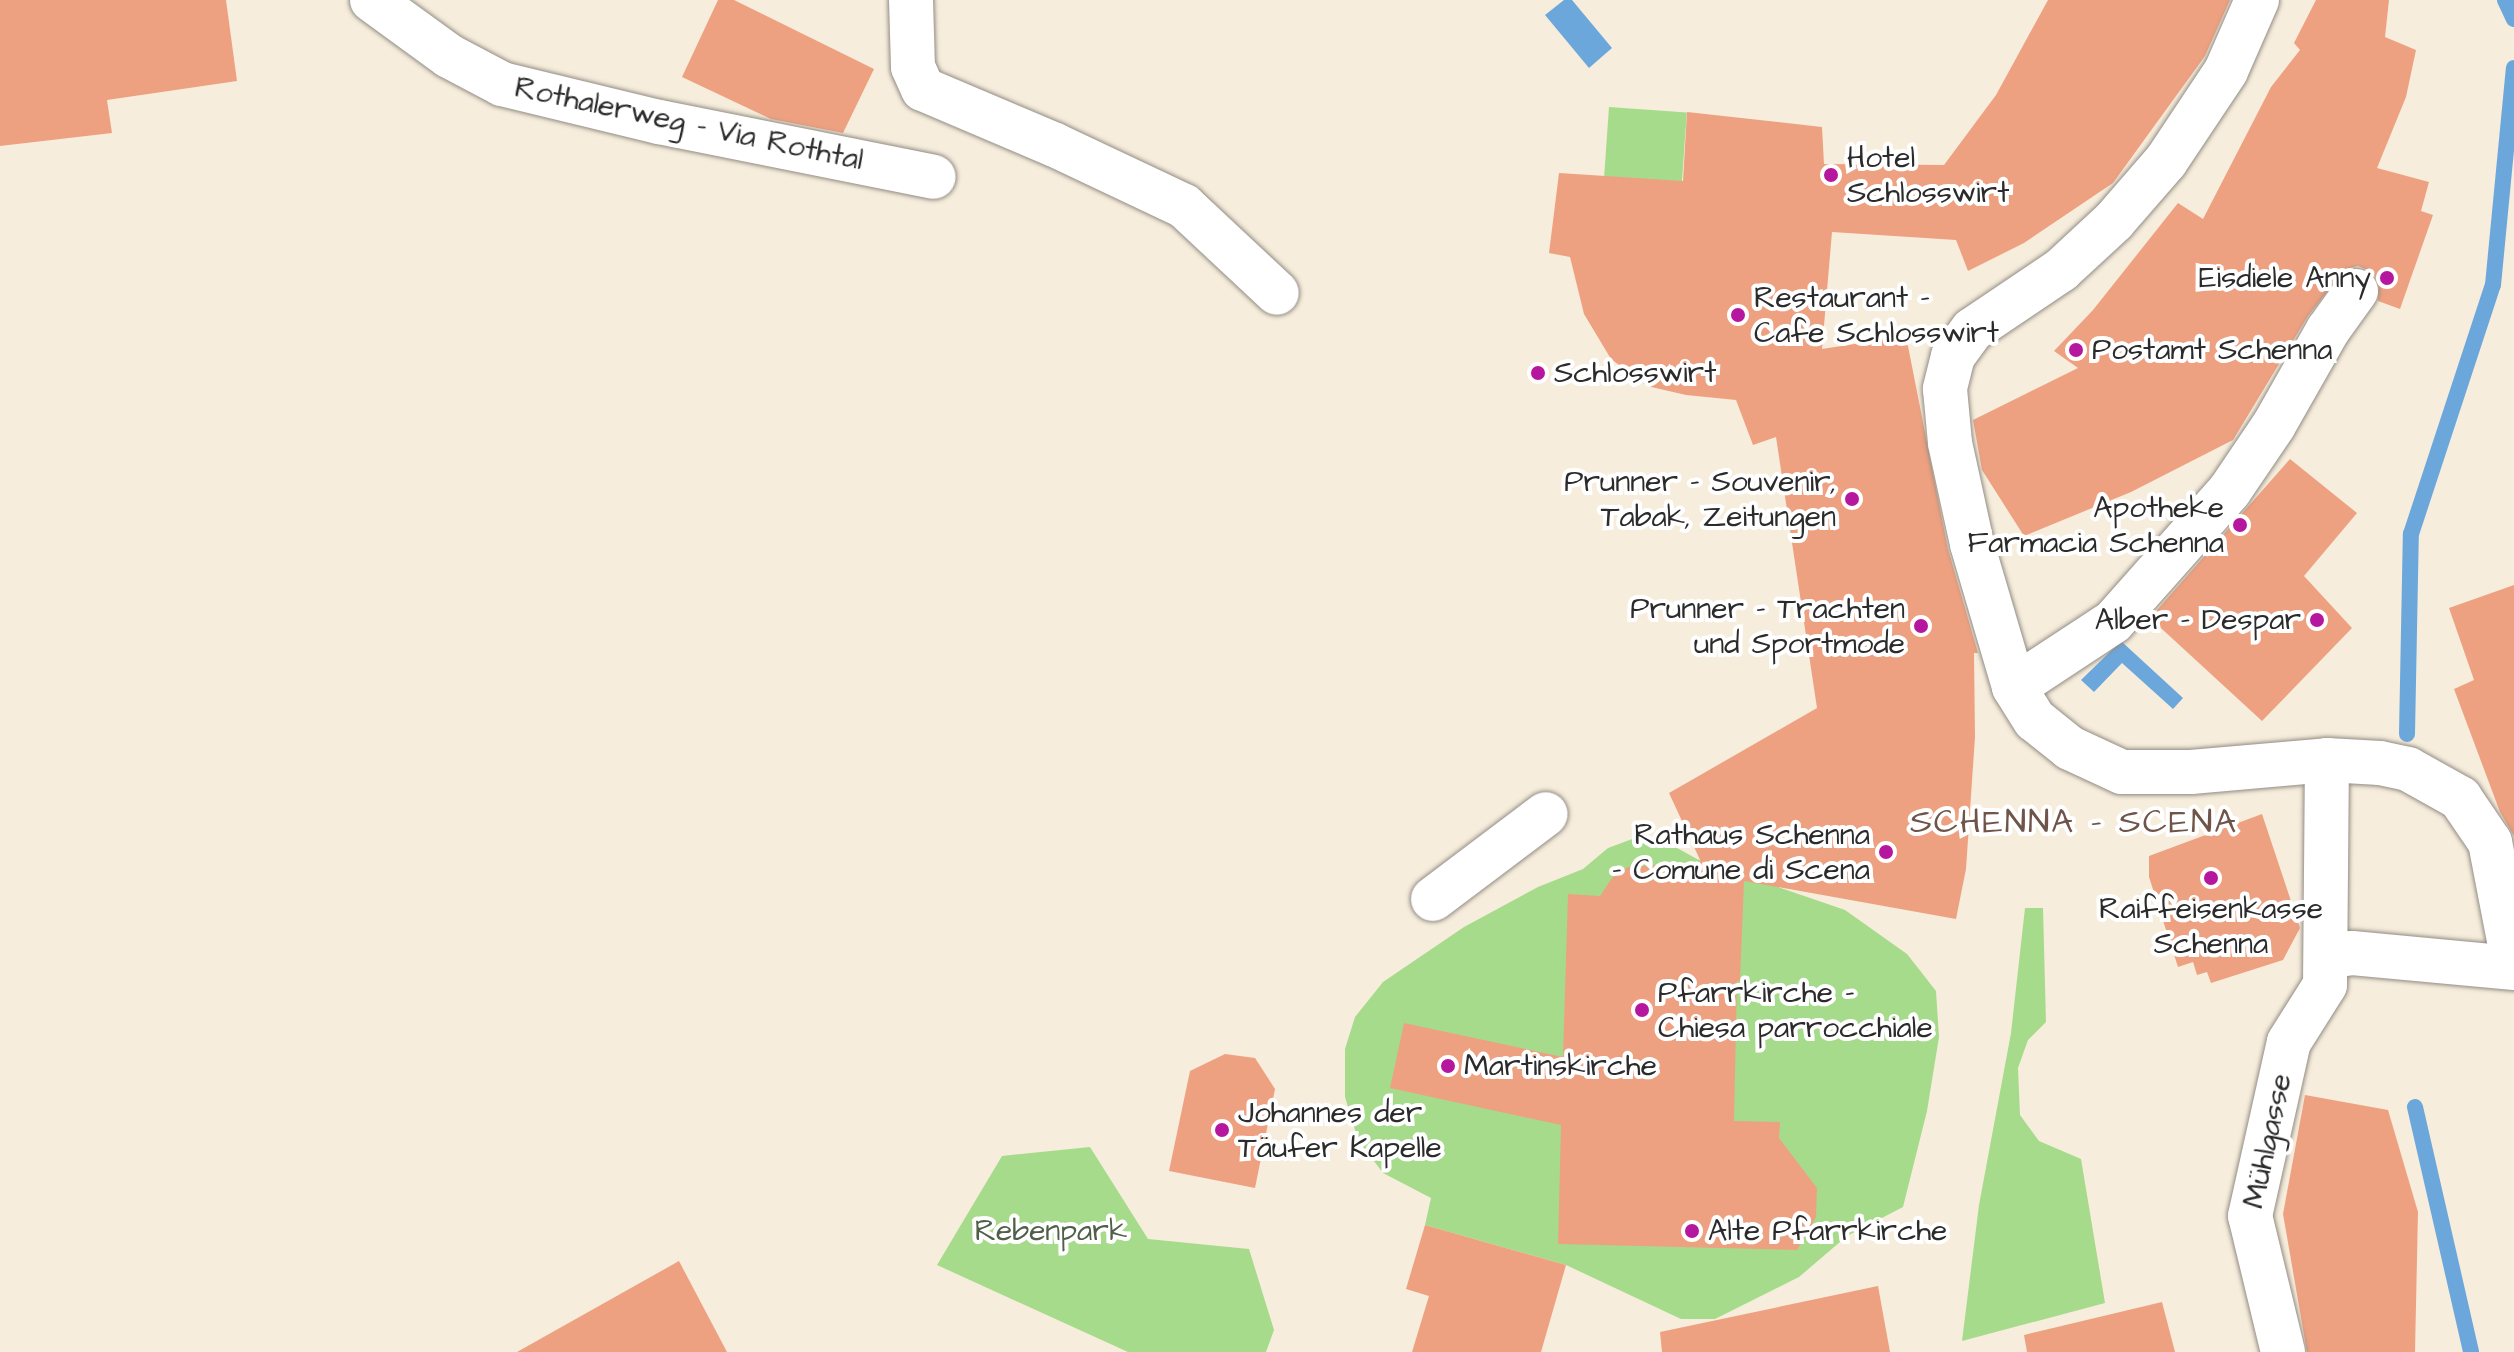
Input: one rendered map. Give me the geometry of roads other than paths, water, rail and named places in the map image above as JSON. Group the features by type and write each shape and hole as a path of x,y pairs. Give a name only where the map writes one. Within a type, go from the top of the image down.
{"street":[{"name":"Rothalerweg - Via Rothtal","path":"372,0 449,56 502,84 659,122 934,177"},
{"path":"911,0 913,67 923,89 1055,145 1184,206 1277,293"},
{"path":"2257,0 2226,71 2166,161 2114,221 2061,270 1972,330 1953,356 1945,389 1950,443 1972,544 2014,687 2035,720 2070,748 2122,772 2191,772 2327,760 2380,763 2408,769 2460,798 2474,817 2490,842 2498,869 2514,968 2352,953 2326,971"},
{"path":"2014,687 2113,622 2230,490 2274,425 2328,330 2356,291"},
{"path":"2326,971 2327,760"},
{"path":"1433,899 1546,814"},
{"name":"Mühlgasse","path":"2283,1352 2250,1216 2289,1042 2326,971"}],"water":[{"path":"1564,0 1572,0 1612,48 1589,68 1545,15"},
{"path":"2121,641 2183,698 2173,709 2122,663 2094,692 2081,680"}],"waterway":[{"path":"2505,0 2514,19"},
{"path":"2407,734 2411,534 2493,285 2514,68"},
{"path":"2415,1107 2471,1352"}],"place":[{"name":"Hotel Schlosswirt","path":"1831,175"},
{"name":"Eisdiele Anny","path":"2387,278"},
{"name":"Restaurant - Cafe Schlosswirt","path":"1738,315"},
{"name":"Postamt Schenna","path":"2076,350"},
{"name":"Schlosswirt","path":"1538,373"},
{"name":"Prunner - Souvenir, Tabak, Zeitungen","path":"1852,499"},
{"name":"Apotheke Farmacia Schenna","path":"2240,525"},
{"name":"Alber - Despar","path":"2317,620"},
{"name":"Prunner - Trachten und Sportmode","path":"1921,626"},
{"name":"Rathaus Schenna - Comune di Scena","path":"1886,852"},
{"name":"Raiffeisenkasse Schenna","path":"2211,878"},
{"name":"Pfarrkirche - Chiesa parrocchiale","path":"1642,1010"},
{"name":"Martinskirche","path":"1448,1066"},
{"name":"Johannes der Täufer Kapelle","path":"1222,1130"},
{"name":"Alte Pfarrkirche","path":"1692,1231"}],"district":[{"name":"SCHENNA - SCENA","path":"2074,823"}],"park label":[{"name":"Rebenpark","path":"1051,1231"}]}
